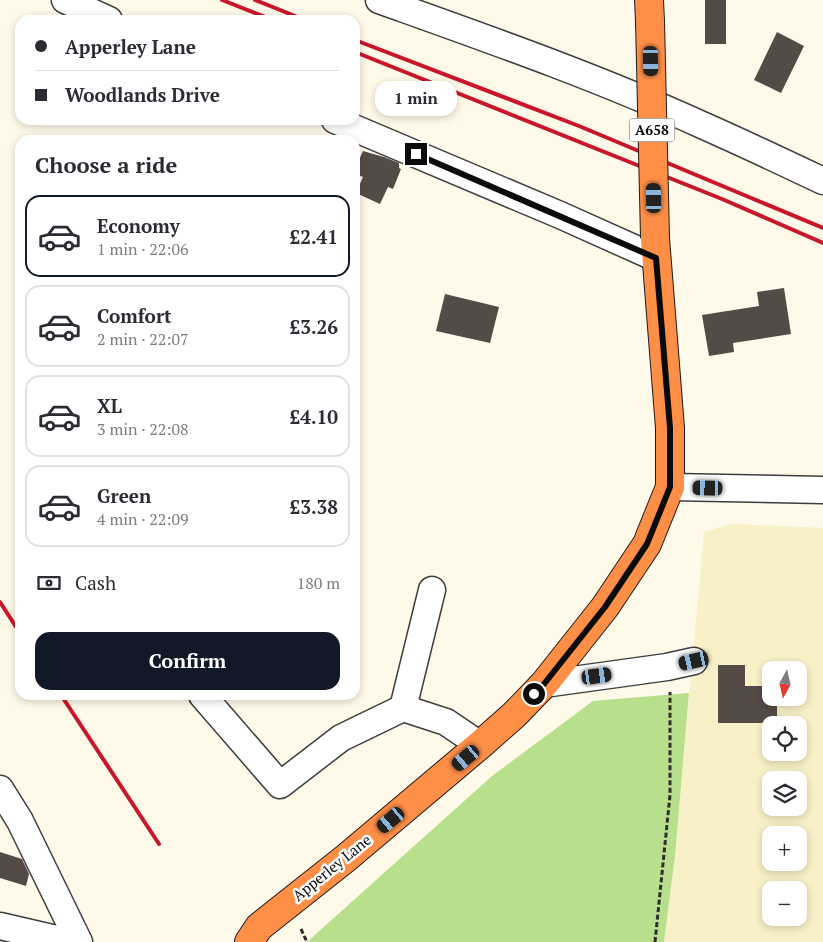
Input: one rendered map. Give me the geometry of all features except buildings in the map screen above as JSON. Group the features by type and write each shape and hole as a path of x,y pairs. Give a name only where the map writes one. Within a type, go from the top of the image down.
{"highway":[{"name":"Apperley Lane","path":"249,942 259,927 346,858 480,745 544,684 605,607 647,544 670,487 670,428 656,248 650,11"}],"street":[{"path":"65,0 98,15"},
{"path":"379,0 579,74 701,124 823,181"},
{"path":"347,125 560,215 656,248"},
{"path":"670,487 823,490"},
{"path":"403,708 432,590"},
{"path":"544,684 668,667 694,661"},
{"path":"206,700 280,784 341,738 403,708 446,722 480,745"},
{"path":"0,789 20,821 79,942"},
{"path":"0,926 69,942"}],"path":[{"path":"655,942 670,795 670,686 668,667"}],"shaded area":[{"path":"731,524 823,528 823,942 664,942 675,856 704,532"}],"green space":[{"path":"689,693 675,856 664,942 307,942 492,776 593,701"}],"railway":[{"path":"222,0 260,15"},
{"path":"255,0 292,15"},
{"path":"360,42 579,126 823,228"},
{"path":"360,54 722,199 823,243"},
{"path":"0,602 15,625"},
{"path":"64,700 159,844"}],"route":[{"path":"416,154 656,258 670,428 670,487 647,544 605,607 534,694"}]}
